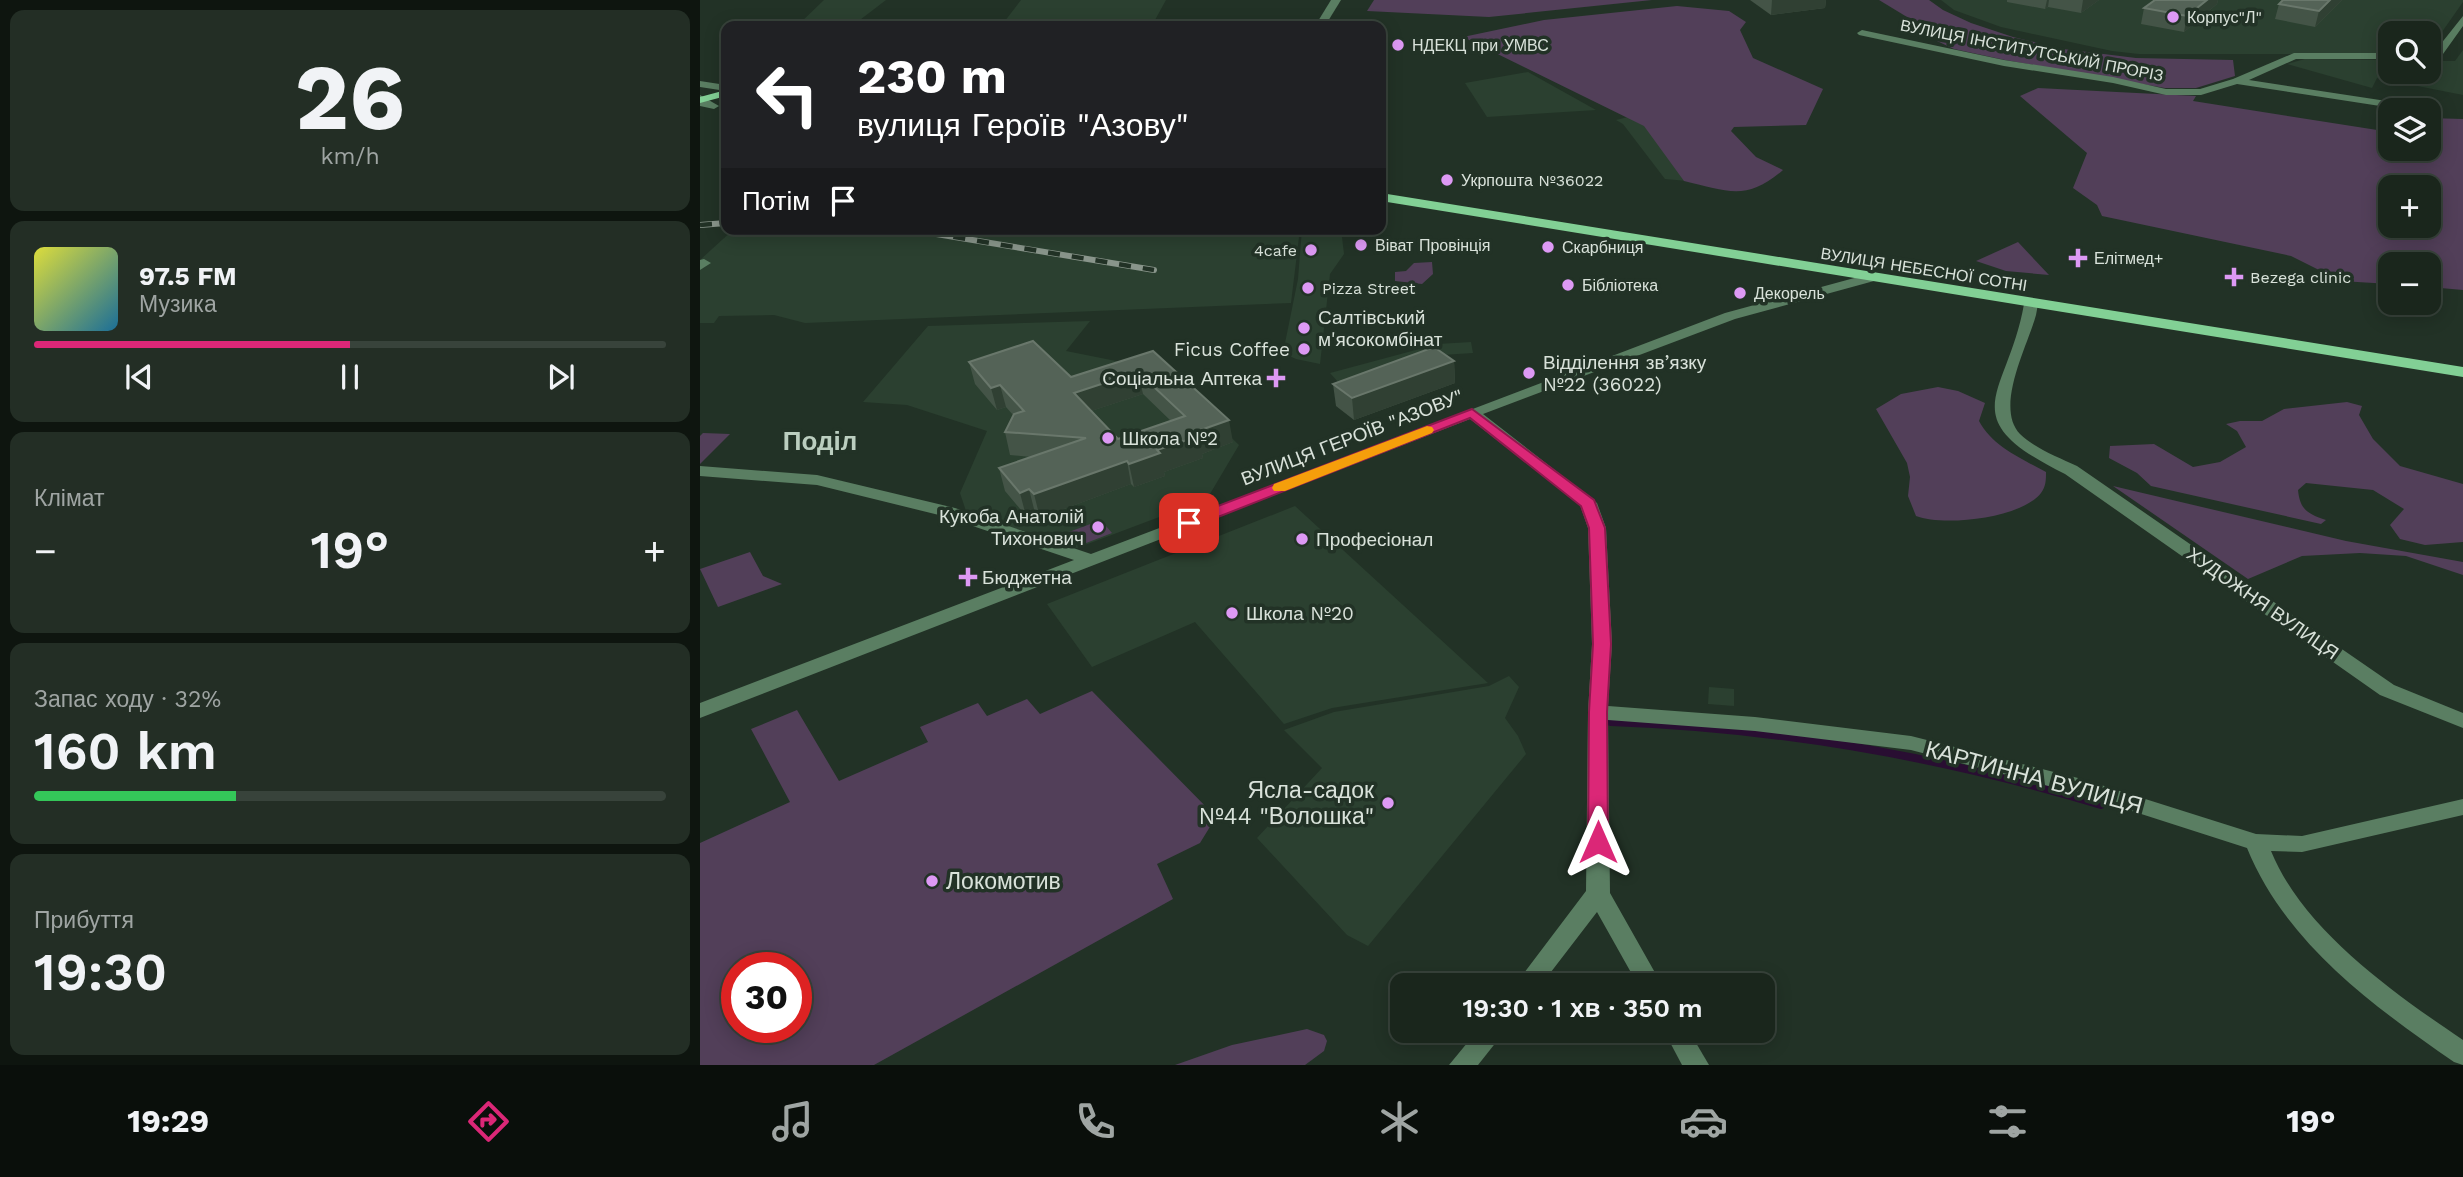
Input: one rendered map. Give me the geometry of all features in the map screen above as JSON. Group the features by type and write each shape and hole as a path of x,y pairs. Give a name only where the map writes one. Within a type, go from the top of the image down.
{"main road":[{"path":"700,99 721,92"},
{"path":"700,109 721,105"},
{"name":"ВУЛИЦЯ НЕБЕСНОЇ СОТНІ","path":"1386,198 2463,372"}],"street":[{"path":"1323,21 1336,0"},
{"path":"2441,49 2462,22"},
{"name":"ВУЛИЦЯ ІНСТИТУТСЬКИЙ ПРОРІЗ","path":"1863,33 2004,63 2113,80 2166,92 2201,92 2237,81 2294,56 2378,56"},
{"name":"ВУЛИЦЯ ІНСТИТУТСЬКИЙ ПРОРІЗ","path":"2237,81 2378,103"},
{"path":"700,84 721,89"},
{"path":"700,99 714,106"},
{"name":"ВУЛИЦЯ ГЕРОЇВ \"АЗОВУ\"","path":"700,711 1730,316 1869,278"},
{"name":"ХУДОЖНЯ ВУЛИЦЯ","path":"2031,304 2030,317 2006,381 2001,416 2012,435 2031,449 2071,470 2387,690 2463,721"},
{"path":"1472,413 1588,503 1597,528 1602,644 1598,712 1598,894 1643,973"},
{"path":"700,471 817,480 948,512 1092,560"},
{"name":"КАРТИННА ВУЛИЦЯ","path":"1598,712 1755,724 1911,743 2082,786 2256,842 2302,844 2463,807"},
{"path":"2256,842 2273,879 2310,928 2405,1014 2463,1054"},
{"path":"1536,973 1598,894"},
{"path":"1462,1065 1481,1043"},
{"path":"1683,1043 1696,1065"}],"shaded area":[{"path":"824,0 886,0 859,21 802,21"},
{"path":"1021,0 1166,0 1155,20 1157,21 1005,21"},
{"path":"1374,0 1652,0 1489,17 1367,11"},
{"path":"1879,0 1929,0 1971,23 2063,49 2136,58 2233,60 2235,76 2196,88 2165,88 2005,60 1954,49 1937,41 1907,17"},
{"path":"1941,0 2463,0 2441,33 2441,21 2378,21 2378,54 2139,54 2112,51 2001,27 1954,10"},
{"path":"1677,6 1729,11 1746,22 1740,30 1753,58 1823,89 1806,125 1734,127 1731,131 1756,157 1783,170 1758,187 1736,191 1684,181 1644,126 1463,37 1544,20"},
{"path":"2463,50 2463,95 2407,84 2441,84 2441,61 2455,61"},
{"path":"2305,59 2378,60 2378,78 2372,88 2287,64"},
{"path":"1528,72 1596,110 1487,117 1465,83"},
{"path":"2038,88 2196,96 2193,101 2378,130 2378,161 2441,161 2441,118 2463,119 2463,290 2441,288 2441,252 2378,252 2378,283 2341,281 2291,256 2102,216 2097,205 2073,188 2087,153 2020,96"},
{"path":"1640,114 1710,183 1665,179 1623,124 1616,120"},
{"path":"727,235 1299,235 1291,303 805,323 774,315 719,316 714,323 700,323 700,260"},
{"path":"1302,235 1342,235 1344,254 1330,274 1320,364 1283,353 1298,279"},
{"path":"2018,242 2049,275 2006,271 1976,261"},
{"path":"1432,262 1433,274 1422,284 1395,281 1395,272 1406,271 1414,263"},
{"name":"Школа №2","path":"1090,321 1066,351 1171,372 1184,372 1180,388 1239,445 1207,499 1077,548 974,517 966,511 960,493 987,431 907,405 863,402 928,326"},
{"path":"1471,342 1473,353 1442,355 1339,383 1330,373 1438,344"},
{"path":"1938,387 1958,391 1985,403 1979,421 1992,438 2008,451 2046,472 2043,490 2031,502 2017,509 1982,518 1945,521 1916,516 1908,496 1910,477 1907,463 1876,409 1901,394"},
{"path":"2347,402 2362,406 2359,415 2373,439 2400,466 2463,484 2463,542 2425,545 2400,539 2390,525 2404,509 2373,490 2306,483 2298,490 2301,502 2310,513 2326,520 2321,524 2151,486 2137,473 2109,458 2110,446 2154,444 2193,467 2220,462 2246,447 2237,431 2226,424 2262,421 2284,409"},
{"path":"703,433 730,434 700,464 700,436"},
{"path":"2113,486 2346,541 2463,562 2463,575 2406,556 2360,553 2302,556 2248,579"},
{"name":"Школа №20","path":"1295,506 1488,683 1332,708 1284,724 1195,622 1092,667 1047,604"},
{"path":"1101,520 1112,533 1081,545 1069,532"},
{"path":"750,552 763,576 782,584 718,607 700,569"},
{"name":"Ясла-садок №44 \"Волошка\"","path":"1509,676 1519,687 1505,718 1518,736 1526,754 1368,946 1347,935 1257,838 1322,768 1284,730 1334,712 1489,686"},
{"path":"1709,687 1734,689 1734,706 1708,704"},
{"name":"Локомотив","path":"1092,691 1216,817 1200,843 1157,864 1173,899 874,1065 700,1065 700,843 790,802 751,729 797,710 839,781 928,742 920,727 978,703 987,716 1027,699 1040,714"},
{"path":"1307,1029 1324,1035 1327,1041 1324,1051 1305,1065 1175,1065 1232,1045"}],"building":[{"path":"2155,0 2207,0 2187,16 2144,8"},
{"path":"2283,0 2330,0 2319,11 2279,4"},
{"path":"1033,341 1071,377 1153,351 1229,420 1195,432 1199,436 1157,450 1160,453 1129,464 1127,461 1034,494 1029,489 1020,493 999,468 1086,438 1005,432 1014,414 1024,411 1000,385 991,388 969,362","holes":["1138,372 1185,416 1118,439 1074,393"]},
{"path":"1434,347 1454,361 1352,398 1333,384"}],"waterway":[{"path":"1611,722 1735,731 1859,748 1981,773 2101,805"}],"railway":[{"path":"700,225 721,223"},
{"path":"942,235 1154,270"}],"slow traffic":[{"path":"1280,488 1427,430"}],"place":[{"name":"Корпус\"Л\"","path":"2173,17"},
{"name":"НДЕКЦ при УМВС","path":"1398,45"},
{"name":"Укрпошта №36022","path":"1447,180"},
{"name":"Віват Провінція","path":"1361,245"},
{"name":"Скарбниця","path":"1548,247"},
{"name":"4cafe","path":"1311,250"},
{"name":"Елітмед+","path":"2078,258"},
{"name":"Bezega clinic","path":"2234,277"},
{"name":"Бібліотека","path":"1568,285"},
{"name":"Pizza Street","path":"1308,288"},
{"name":"Декорель","path":"1740,293"},
{"name":"Салтівський м'ясокомбінат","path":"1304,328"},
{"name":"Ficus Coffee","path":"1304,349"},
{"name":"Відділення зв’язку №22 (36022)","path":"1529,373"},
{"name":"Соціальна Аптека","path":"1276,378"},
{"name":"Школа №2","path":"1108,438"},
{"name":"Кукоба Анатолій Тихонович","path":"1098,527"},
{"name":"Професіонал","path":"1302,539"},
{"name":"Бюджетна","path":"968,577"},
{"name":"Школа №20","path":"1232,613"},
{"name":"Ясла-садок №44 \"Волошка\"","path":"1388,803"},
{"name":"Локомотив","path":"932,881"}],"district":[{"name":"Поділ","path":"820,441"}],"route":[{"path":"1189,523 1472,413 1569,488 1588,503 1597,528 1602,644 1598,712 1598,842"}]}
